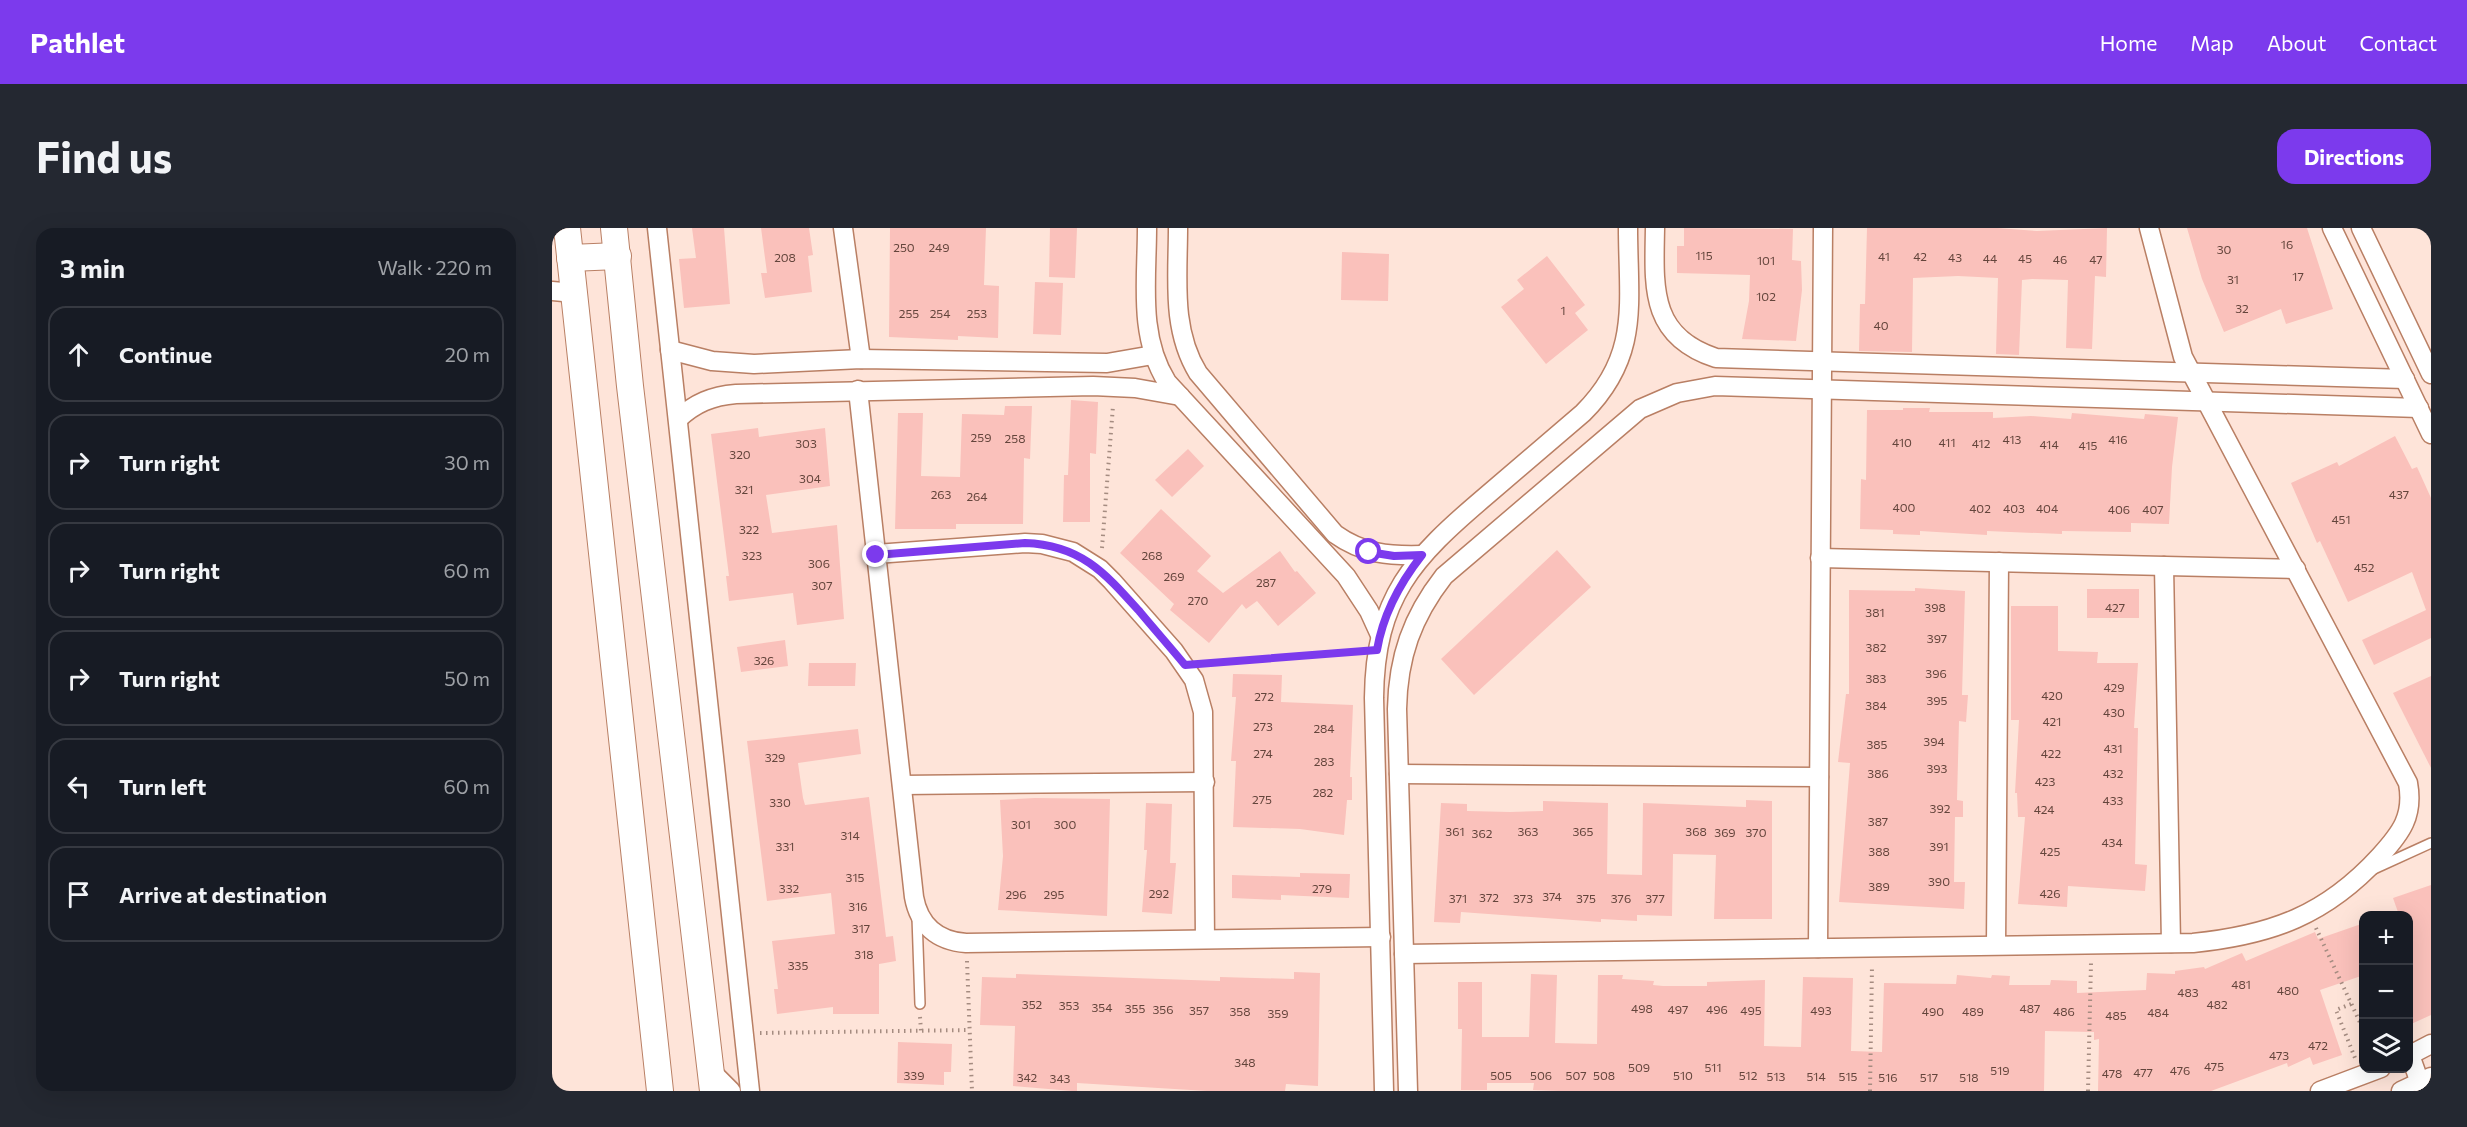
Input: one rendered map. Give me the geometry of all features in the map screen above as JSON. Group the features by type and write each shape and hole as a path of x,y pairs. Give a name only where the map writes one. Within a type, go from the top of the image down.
{"street":[{"path":"567,228 570,258 563,292 660,1091"},
{"path":"614,228 630,386 712,1080 731,1091"},
{"path":"657,228 750,1091"},
{"path":"843,228 861,359"},
{"path":"1146,228 1147,325 1153,355 1167,382 1333,560 1358,593 1378,642"},
{"path":"1178,228 1179,324 1188,358 1198,373 1335,534 1357,547 1381,555 1422,555"},
{"path":"1384,1091 1374,698 1378,642 1396,594 1422,555 1450,527 1583,412 1601,395 1614,375 1623,353 1628,329 1628,228"},
{"path":"1655,228 1655,292 1664,319 1681,340 1716,358 2405,379"},
{"path":"1818,948 1823,228"},
{"path":"1404,954 2171,943 2224,940 2253,934 2310,913 2337,898 2364,874 2405,826 2410,808 2408,783 2192,372 2177,335 2149,228"},
{"path":"2332,228 2431,434"},
{"path":"2361,228 2431,374"},
{"path":"570,258 618,256"},
{"path":"670,350 722,362 754,364 861,359 1107,363 1153,355"},
{"path":"722,362 723,395"},
{"path":"1009,388 1010,362"},
{"path":"1408,1091 1397,680 1402,652 1412,625 1426,599 1444,576 1623,421 1658,400 1677,393 1715,386 2419,408"},
{"path":"678,419 698,403 723,395 858,390 1114,387 1147,389 1180,396"},
{"path":"858,390 916,909 921,920 937,935 966,943 1381,937"},
{"path":"876,555 1042,544 1073,552 1100,569 1185,665 1194,680 1203,712 1205,939"},
{"path":"1820,558 2296,568"},
{"path":"1996,945 1999,562"},
{"path":"2164,566 2171,943"},
{"path":"1399,774 1819,777"},
{"path":"902,785 1205,782"},
{"path":"2413,1053 2431,1044"},
{"path":"2401,1091 2425,1080 2413,1061"},
{"path":"2320,1091 2369,1073"}],"lane":[{"path":"2364,874 2431,843"},
{"path":"916,909 920,1004"}],"path":[{"path":"1100,569 1114,387"},
{"path":"1185,665 1378,642"},
{"path":"2310,913 2359,1020"},
{"path":"966,943 972,1091"},
{"path":"2088,1091 2091,944"},
{"path":"1870,1091 1872,947"},
{"path":"2351,1004 2336,1010 2362,1076"},
{"path":"744,1033 969,1030"}],"building":[{"path":"692,228 724,228 730,304 684,308 679,259 696,258"},
{"path":"761,228 809,228 813,255 808,256 812,292 765,298 761,273 767,273"},
{"path":"890,228 986,228 984,285 999,286 998,338 958,336 958,340 889,337"},
{"path":"1050,228 1077,228 1075,278 1049,277"},
{"path":"1684,228 1793,229 1792,260 1801,261 1802,290 1796,341 1742,339 1749,301 1750,275 1677,273 1677,246 1684,246"},
{"path":"1867,228 1997,228 2037,231 2107,228 2106,277 2095,276 2092,349 2066,348 2068,280 2032,279 2022,280 2019,355 1996,354 1998,278 1958,276 1913,278 1912,352 1859,351 1860,304 1865,304"},
{"path":"2187,228 2307,228 2333,309 2286,324 2281,309 2224,332 2202,279"},
{"path":"1342,252 1389,254 1388,301 1341,300"},
{"path":"1547,256 1585,305 1575,313 1588,330 1546,364 1501,307 1524,289 1517,280"},
{"path":"1035,282 1063,283 1061,335 1033,334"},
{"path":"1071,400 1098,402 1096,454 1090,453 1090,522 1063,522 1064,475 1068,475"},
{"path":"1005,406 1032,406 1030,459 1024,458 1023,524 956,524 956,529 895,529 898,413 923,413 921,476 960,477 962,414 1004,415"},
{"path":"1903,408 1930,408 1929,412 1993,412 1993,418 2031,416 2071,419 2072,413 2144,419 2145,414 2178,417 2169,524 2131,523 2131,532 2062,531 2062,534 1987,531 1987,535 1920,531 1920,535 1893,534 1893,530 1860,529 1861,479 1866,480 1867,410 1903,410"},
{"path":"758,428 759,437 825,428 830,486 766,495 772,533 837,525 844,619 797,625 793,593 729,601 726,576 729,576 711,434"},
{"path":"2395,436 2412,469 2417,467 2431,498 2431,638 2374,665 2362,640 2426,610 2412,572 2348,602 2320,541 2317,543 2291,483 2337,462 2339,466"},
{"path":"1188,449 1204,466 1172,497 1155,480"},
{"path":"1161,509 1211,556 1197,571 1223,593 1280,551 1295,572 1297,571 1316,593 1278,626 1257,601 1246,609 1242,604 1209,643 1170,610 1174,604 1120,553"},
{"path":"1557,550 1591,587 1474,695 1441,659"},
{"path":"1915,588 1965,591 1962,695 1968,695 1966,722 1959,721 1957,800 1963,801 1963,817 1955,817 1954,882 1965,882 1964,909 1839,902 1850,763 1838,762 1846,694 1849,694 1849,590 1915,591"},
{"path":"2087,589 2139,589 2139,618 2087,618"},
{"path":"2011,606 2058,606 2058,651 2098,652 2097,663 2138,663 2134,728 2138,728 2135,864 2147,865 2145,891 2068,886 2067,907 2018,904 2025,817 2018,817 2017,793 2015,793 2019,720 2011,720"},
{"path":"785,640 788,666 741,672 737,647"},
{"path":"809,663 856,663 855,686 808,686"},
{"path":"1233,674 1282,675 1281,702 1353,705 1350,777 1352,777 1352,800 1347,800 1344,835 1300,829 1233,827 1236,761 1231,761 1236,697 1232,697"},
{"path":"2431,676 2431,768 2393,693"},
{"path":"858,729 861,754 798,763 803,798 805,805 869,797 886,937 893,936 896,961 879,964 879,1014 833,1014 833,1007 777,1014 774,989 778,989 772,941 835,934 831,893 767,901 747,741"},
{"path":"1110,799 1107,916 998,910 1003,856 1000,800"},
{"path":"1746,800 1772,801 1772,919 1714,919 1716,855 1673,854 1672,916 1637,915 1637,921 1601,919 1601,922 1461,912 1460,923 1434,922 1441,803 1467,804 1467,811 1510,812 1543,811 1543,801 1608,803 1607,874 1642,875 1643,803 1746,807"},
{"path":"1146,803 1172,804 1170,863 1176,863 1172,914 1142,912 1147,850 1144,850"},
{"path":"1300,873 1350,874 1349,898 1281,895 1281,900 1232,898 1232,875 1300,877"},
{"path":"2431,885 2431,1015 2413,1023 2413,911 2398,911 2393,898"},
{"path":"2359,925 2359,977 2320,990 2342,1055 2313,1065 2310,1057 2288,1067 2287,1063 2211,1091 2098,1091 2099,1039 2094,1040 2094,1032 2045,1031 2044,1091 1559,1091 1533,1090 1534,1083 1487,1083 1487,1090 1461,1090 1462,1029 1458,1029 1458,982 1482,982 1482,1037 1529,1037 1531,974 1557,975 1555,1043 1597,1044 1598,975 1623,975 1622,979 1654,981 1653,985 1663,986 1707,986 1707,982 1765,980 1764,1046 1801,1047 1803,977 1853,978 1851,1051 1882,1052 1884,983 1956,984 1957,975 1991,978 1992,975 2010,976 2009,985 2050,985 2051,980 2077,981 2077,993 2146,990 2147,973 2175,974 2175,971 2204,967 2205,969 2242,953 2246,961 2315,932 2318,939"},
{"path":"1294,972 1320,973 1318,1086 1286,1084 1285,1091 1207,1091 1077,1083 1077,1091 1072,1091 1013,1086 1015,1026 980,1025 982,977 1016,978 1016,974 1220,981 1220,977 1294,979"},
{"path":"898,1042 952,1044 951,1072 944,1072 944,1085 897,1083"}],"route":[{"path":"876,555 1025,543 1042,544 1073,552 1100,569 1112,581 1185,665 1377,650 1391,604 1406,575 1422,555 1394,556 1369,552"}]}
